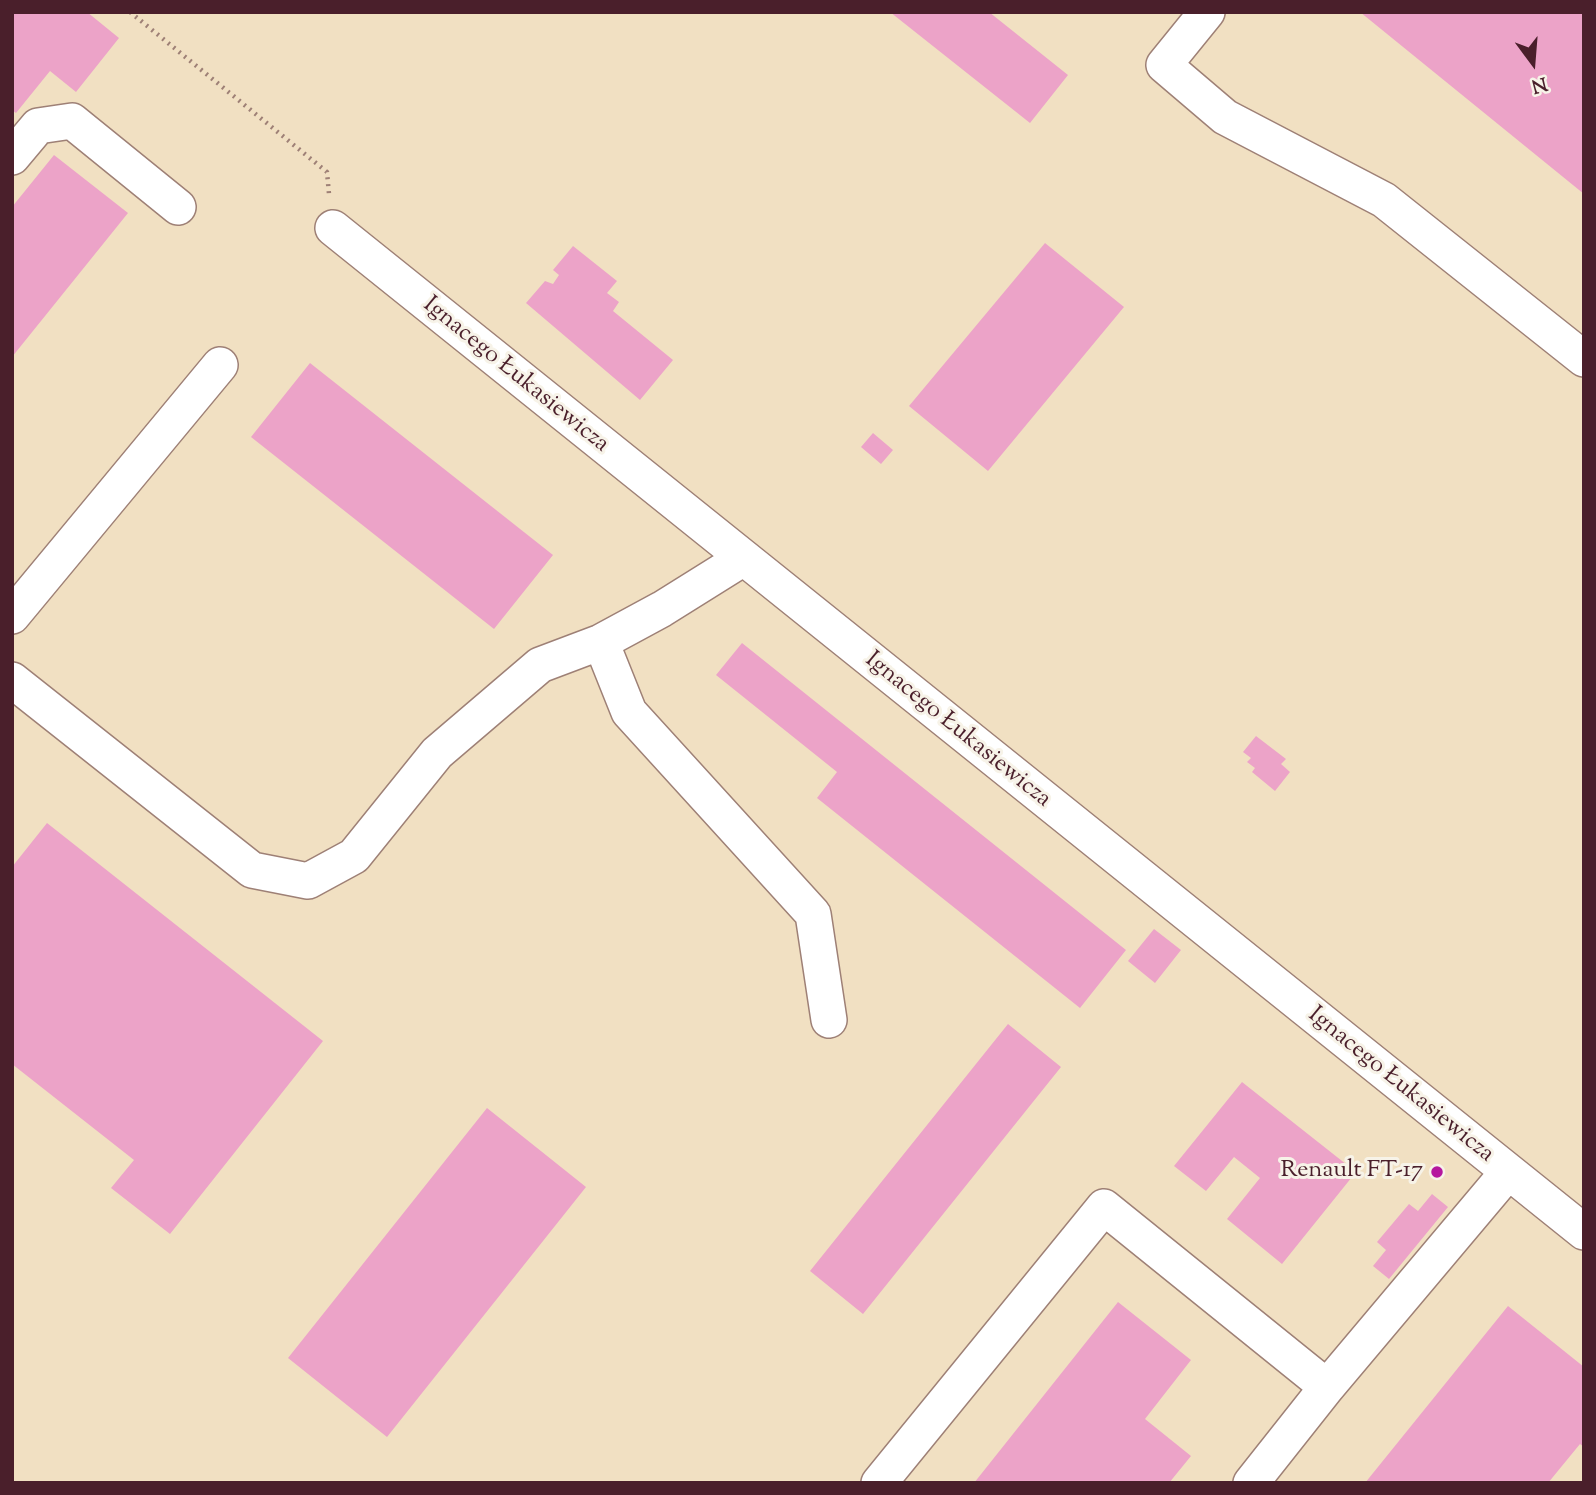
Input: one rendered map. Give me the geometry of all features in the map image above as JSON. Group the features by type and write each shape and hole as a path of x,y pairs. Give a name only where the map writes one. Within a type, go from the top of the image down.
{"street":[{"path":"1207,12 1164,65 1225,117 1384,200 1584,359"},
{"path":"12,157 38,126 72,121 178,208"},
{"name":"Ignacego Łukasiewicza","path":"333,228 742,559 1584,1232"},
{"path":"12,616 220,365"},
{"path":"12,680 252,870 308,881 354,856 437,753 540,665 601,642 662,609 742,559"},
{"path":"601,642 629,712 813,914 829,1020"},
{"path":"1264,1478 1327,1387 1508,1172"},
{"path":"879,1483 1104,1207 1327,1387"}],"path":[{"path":"130,12 327,172 333,228"}],"building":[{"path":"12,12 87,12 119,38 76,92 50,71 16,113 12,110"},
{"path":"890,12 989,12 1068,75 1030,123"},
{"path":"1360,12 1584,12 1584,194"},
{"path":"54,155 128,213 12,357 12,207"},
{"path":"1045,243 1124,307 988,471 909,406"},
{"path":"573,246 617,281 607,293 619,302 613,311 673,360 640,400 526,303 545,281 553,284 559,275 553,270"},
{"path":"310,363 553,555 494,629 251,437"},
{"path":"873,433 893,450 881,464 861,447"},
{"path":"742,643 1126,950 1080,1008 817,798 837,772 716,675"},
{"path":"1256,736 1286,759 1281,764 1290,772 1275,791 1252,772 1255,768 1247,762 1251,758 1243,752"},
{"path":"47,823 323,1041 170,1234 111,1188 134,1160 12,1064 12,867"},
{"path":"1154,929 1181,950 1155,983 1128,961"},
{"path":"1008,1024 1061,1067 863,1314 810,1271"},
{"path":"1242,1082 1356,1172 1282,1264 1227,1219 1260,1178 1234,1157 1206,1191 1174,1166"},
{"path":"487,1108 586,1187 387,1437 288,1358"},
{"path":"1432,1194 1448,1207 1389,1279 1373,1266 1386,1250 1377,1242 1409,1204 1418,1211"},
{"path":"1118,1302 1191,1360 1145,1419 1191,1456 1169,1483 974,1483"},
{"path":"1508,1306 1584,1367 1584,1447 1580,1444 1548,1483 1365,1483"}],"place":[{"name":"Renault FT-17","path":"1437,1172"}]}
